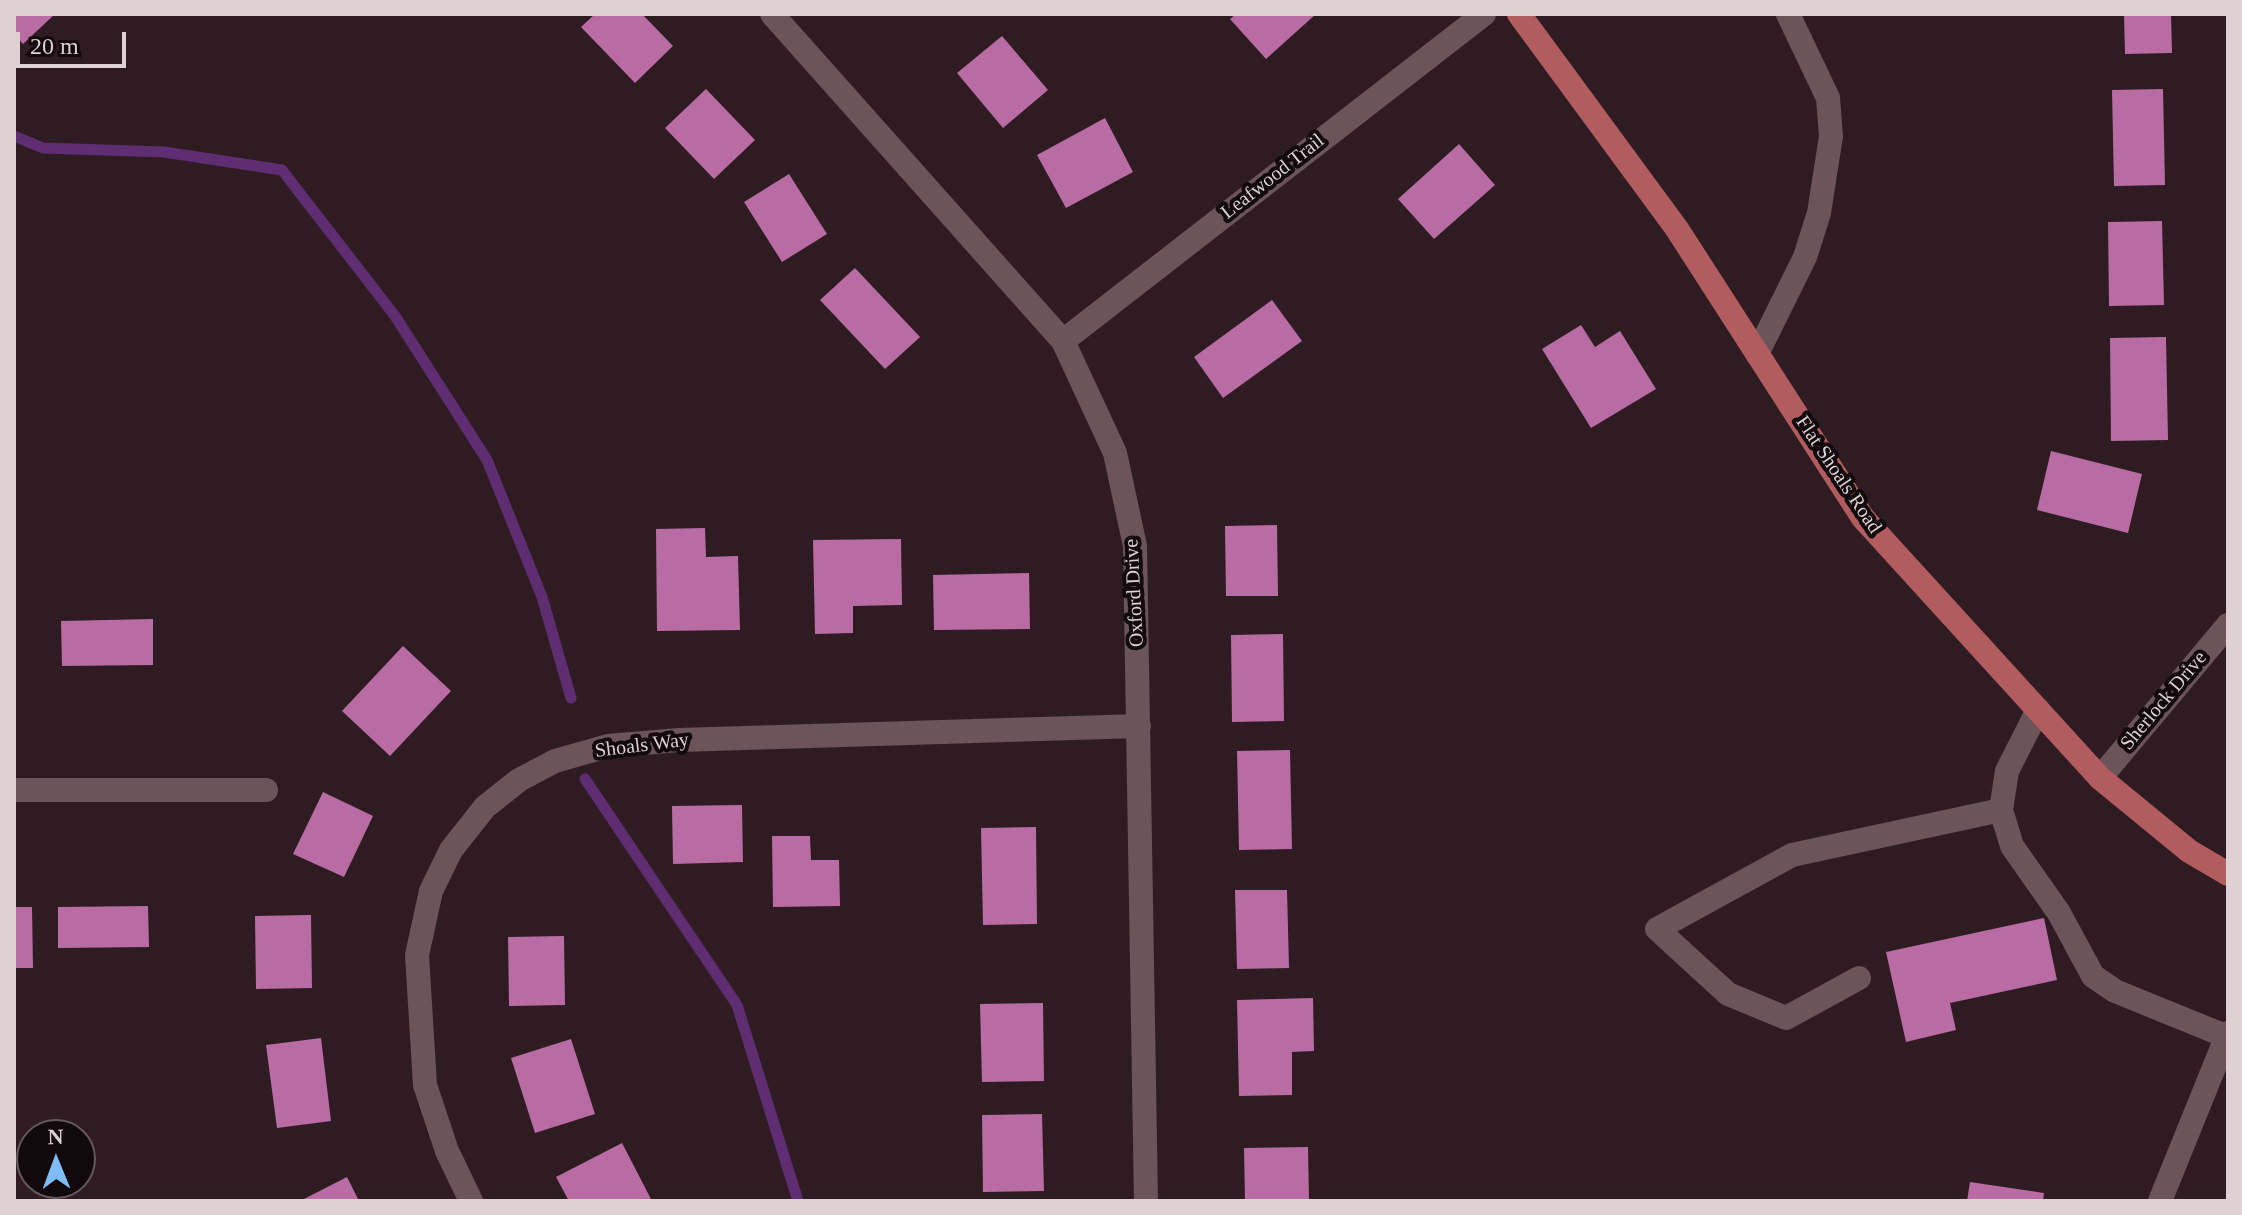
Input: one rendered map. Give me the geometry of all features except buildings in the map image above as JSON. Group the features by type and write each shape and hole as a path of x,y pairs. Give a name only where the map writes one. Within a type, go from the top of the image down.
{"main road":[{"name":"Flat Shoals Road","path":"1519,14 1677,229 1863,518 2100,778 2189,851 2228,874"}],"street":[{"name":"Oxford Drive","path":"772,14 1063,341 1115,453 1135,546 1146,1201"},
{"name":"Leafwood Trail","path":"1063,341 1484,14"},
{"path":"1757,354 1805,257 1819,213 1831,136 1828,98 1788,14"},
{"name":"Sherlock Drive","path":"2100,778 2228,625"},
{"path":"2038,710 2007,771 2001,810 2012,846 2059,913 2093,976 2115,991 2227,1035 2160,1201"},
{"name":"Shoals Way","path":"471,1201 447,1151 425,1085 417,955 431,891 451,850 485,807 519,780 555,761 608,746 679,740 1139,726"},
{"path":"14,790 266,790"},
{"path":"1859,978 1786,1018 1728,994 1657,929 1792,855 2001,810"}],"waterway":[{"path":"14,136 43,148 164,152 282,170 395,316 487,460 542,597 571,698"},
{"path":"585,779 737,1005 798,1201"}]}
